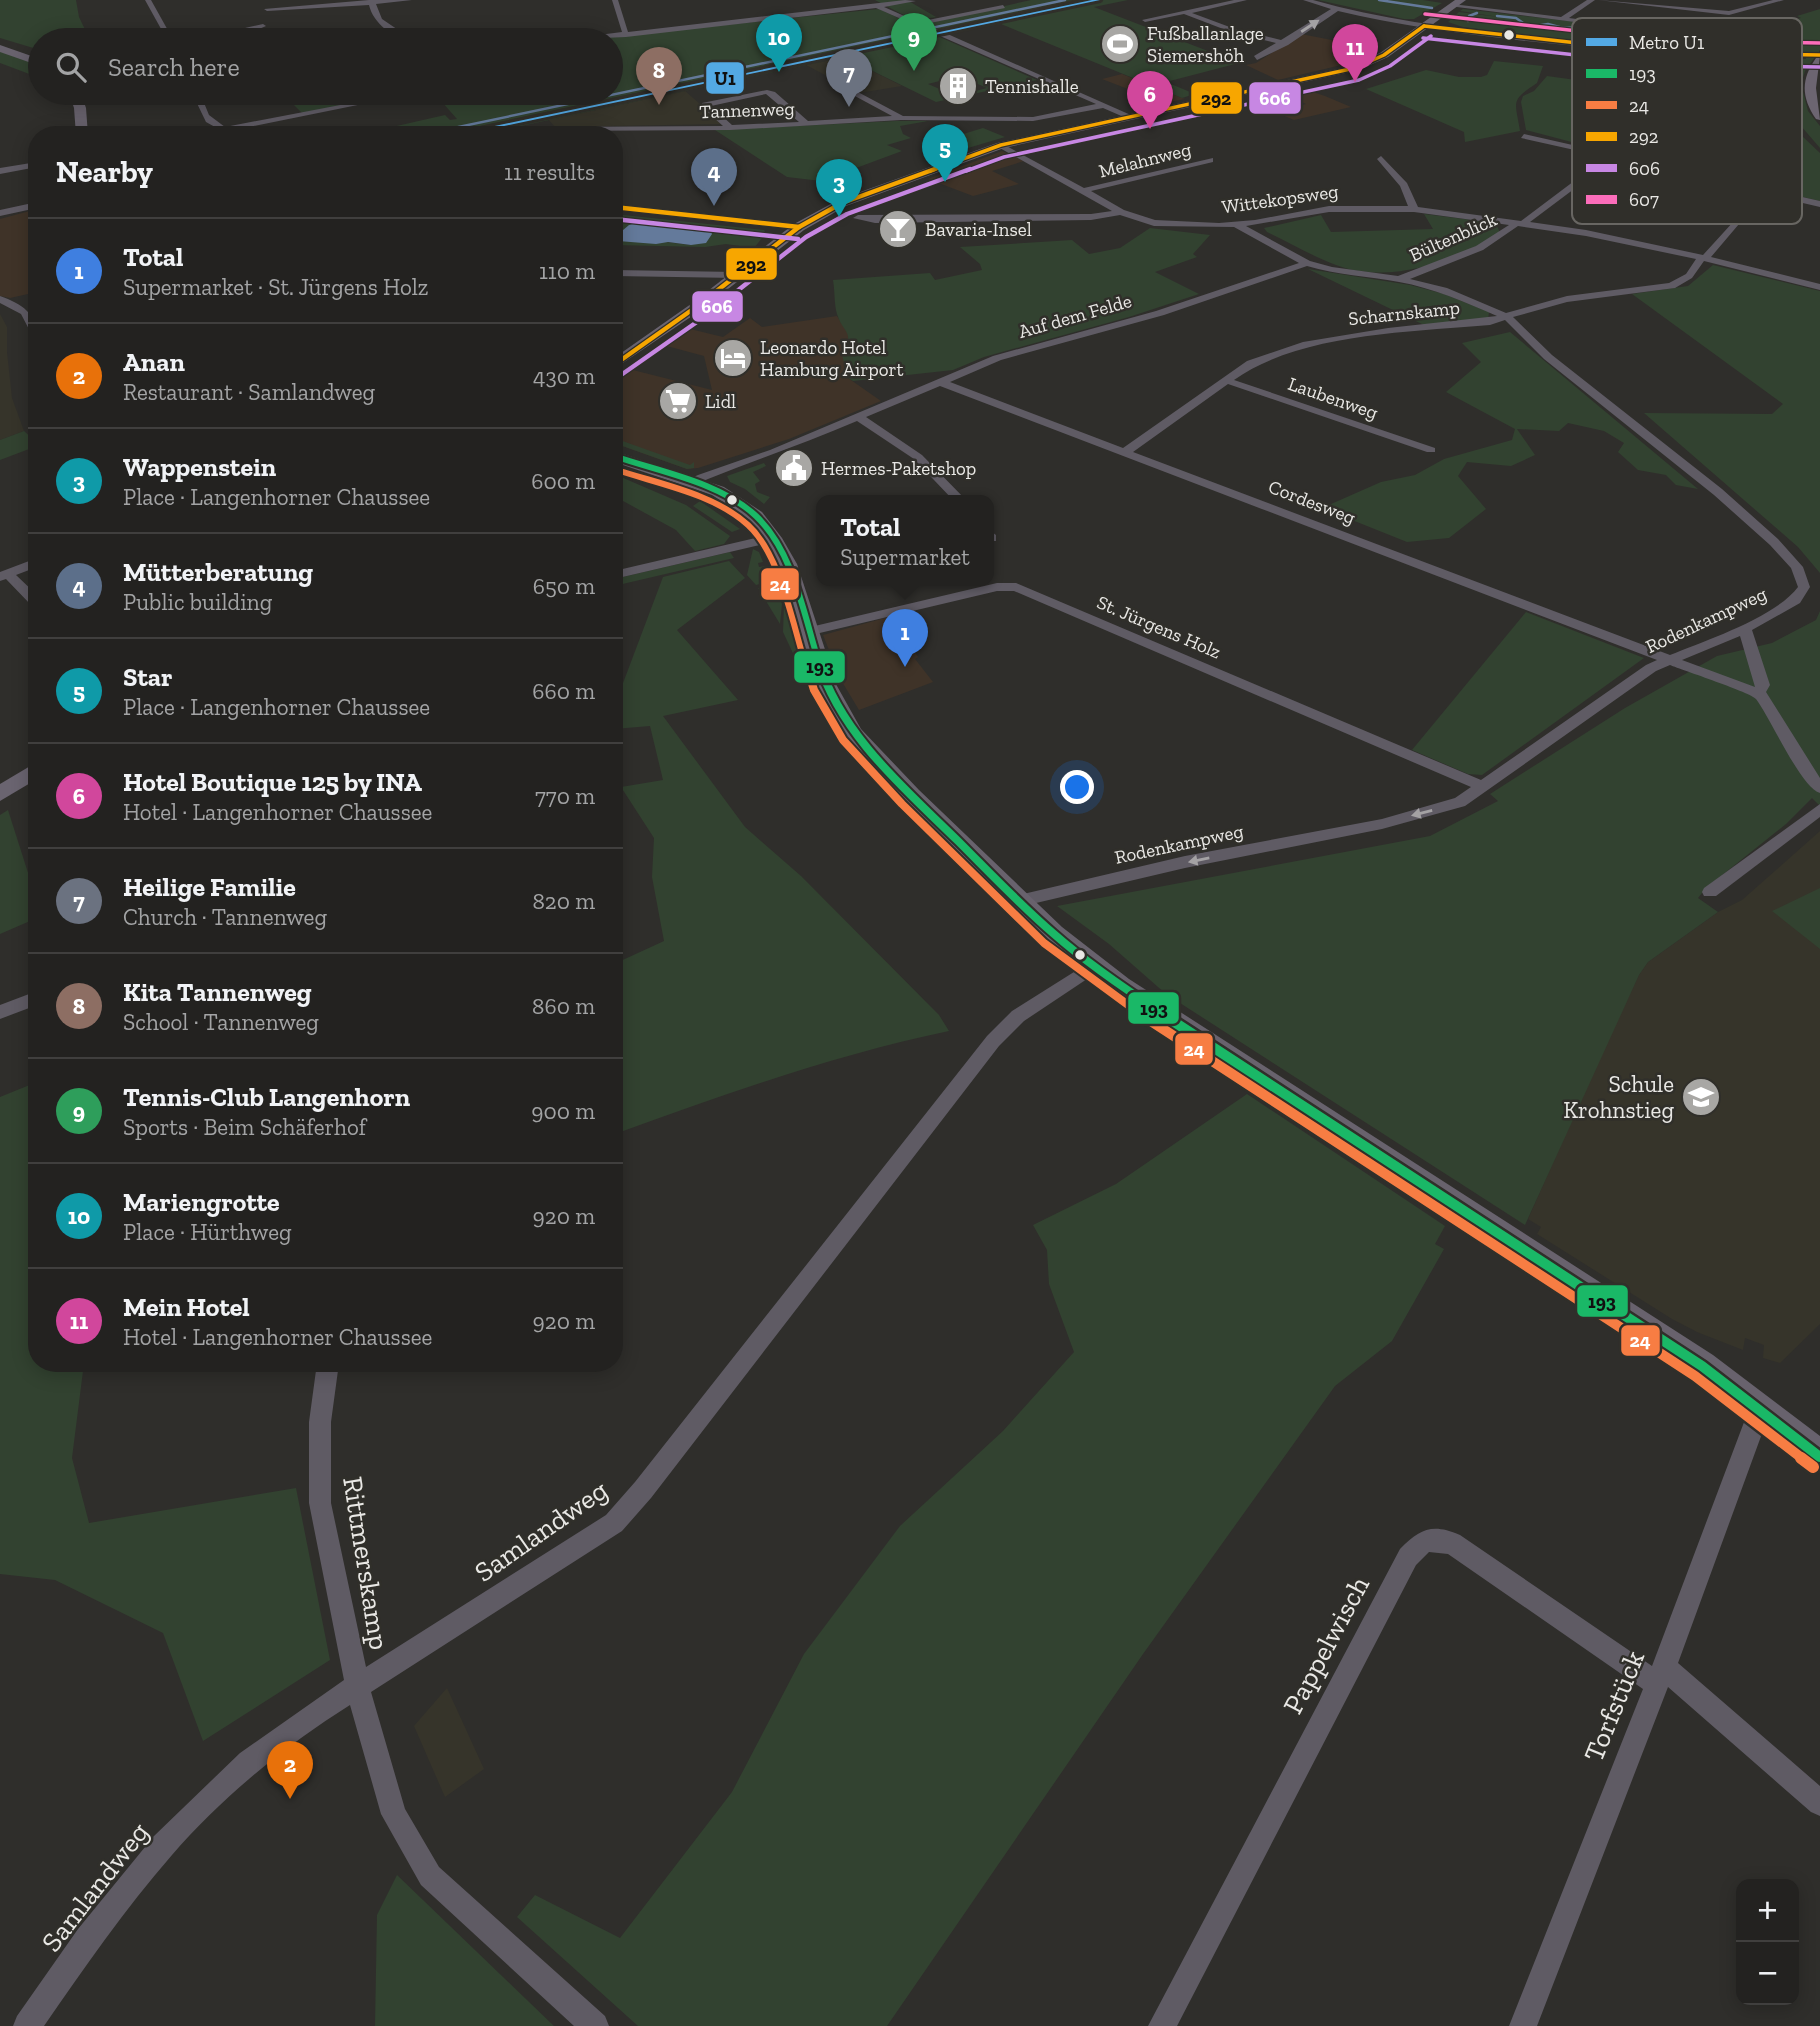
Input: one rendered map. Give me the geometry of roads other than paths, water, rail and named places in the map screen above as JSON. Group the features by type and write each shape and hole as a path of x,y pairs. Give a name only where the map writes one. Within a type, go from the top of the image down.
{"highway":[{"path":"1820,58 1808,86 1810,98 1820,116"}],"main road":[{"path":"623,358 799,227 842,203 1001,145 1356,68 1384,55 1456,3"},
{"path":"0,42 28,50"},
{"path":"0,48 28,58"},
{"path":"80,105 81,126"},
{"path":"623,459 688,484 768,539 794,592 826,686 853,733 1019,901 1093,967 1660,1338 1760,1409 1820,1457"},
{"path":"623,467 688,484"},
{"path":"0,793 28,775"}],"street":[{"path":"148,0 163,28"},
{"path":"265,28 269,0"},
{"path":"267,9 409,0"},
{"path":"615,0 626,35"},
{"path":"871,0 942,36 1129,116"},
{"path":"916,24 1003,7 1003,3 995,0"},
{"path":"1145,20 1244,0"},
{"path":"1306,0 1336,9 1424,26 1572,44"},
{"path":"1563,19 1592,0"},
{"path":"1601,0 1724,13 1738,12 1781,0"},
{"path":"1754,0 1767,3"},
{"path":"372,1 372,12 379,22 389,28"},
{"path":"623,35 912,1 923,7"},
{"path":"1456,3 1572,20"},
{"path":"1257,58 1336,9"},
{"path":"1184,12 1233,31 1285,43"},
{"path":"933,13 943,19"},
{"path":"1802,57 1820,58"},
{"path":"730,128 705,105 760,92 772,94 806,123"},
{"name":"Tannenweg","path":"856,93 901,118"},
{"path":"200,105 202,113 215,126"},
{"path":"251,126 354,105"},
{"name":"Tannenweg","path":"623,129 730,128 901,118 1034,120 1105,105"},
{"path":"1524,136 1572,147"},
{"path":"1001,145 1086,190 1121,212"},
{"path":"1381,159 1404,185 1414,209"},
{"name":"Melahnweg","path":"1086,190 1210,160"},
{"path":"0,171 28,166"},
{"name":"Bültenblick","path":"1399,279 1432,268 1505,236 1572,185"},
{"path":"1802,200 1820,204"},
{"path":"0,211 28,204"},
{"path":"623,208 799,227"},
{"name":"Wittekopsweg","path":"858,218 1091,217 1121,212 1139,220 1171,225 1236,225 1329,209 1414,209 1520,222 1703,258 1820,287"},
{"name":"Scharnskamp","path":"1125,452 1251,363 1303,345 1377,332 1490,322 1538,305 1567,299 1672,286 1689,276 1734,224"},
{"name":"Rodenkampweg","path":"1019,901 1185,862 1382,824 1452,806 1484,787 1651,668 1745,629 1794,600 1804,587 1797,567 1718,492 1548,358 1507,317 1444,290 1399,279 1331,270 1307,263 1236,225"},
{"name":"Auf dem Felde","path":"688,484 858,418 998,358 1160,313 1307,263"},
{"path":"623,273 737,275"},
{"path":"0,299 25,312 28,318"},
{"name":"Laubenweg","path":"1225,380 1431,450"},
{"name":"Cordesweg","path":"940,382 1759,692"},
{"path":"858,418 918,457 955,495"},
{"path":"623,573 768,539"},
{"path":"28,566 4,575 28,595"},
{"name":"St. Jürgens Holz","path":"807,632 997,587 1016,587 1484,787"},
{"path":"1745,629 1763,685 1759,692 1805,769 1820,788"},
{"path":"1710,892 1820,809"},
{"name":"Samlandweg","path":"27,2026 88,1939 163,1845 249,1762 323,1709 614,1523 643,1490 993,1041 1018,1016 1093,967"},
{"path":"0,1012 28,1001"},
{"name":"Rittmerskamp","path":"327,1372 320,1422 320,1503 358,1688 394,1814 430,1876 595,2026"},
{"name":"Torfstück","path":"1523,2026 1760,1409"},
{"name":"Pappelwisch","path":"1162,2026 1408,1557 1425,1540 1452,1543 1659,1675"},
{"path":"1659,1675 1820,1803"}],"water":[{"path":"639,222 703,226 710,229 712,234 706,243 691,245 623,241 623,230"}],"waterway":[{"path":"623,93 1065,0"},
{"path":"1379,0 1432,8"},
{"path":"1468,21 1469,16 1477,13"},
{"path":"1497,16 1516,18 1529,27 1548,24 1572,28"},
{"path":"463,126 563,105"}],"metro line":[{"name":"U1","path":"623,100 1098,0"},
{"name":"U1","path":"497,126 597,105"}],"place":[{"name":"Fußballanlage Siemershöh","path":"1120,44"},
{"name":"Tennis-Club Langenhorn","path":"914,71"},
{"name":"Mariengrotte","path":"779,72"},
{"name":"Mein Hotel","path":"1355,82"},
{"name":"Tennishalle","path":"958,86"},
{"name":"Kita Tannenweg","path":"659,105"},
{"name":"Heilige Familie","path":"849,107"},
{"name":"Hotel Boutique 125 by INA","path":"1150,129"},
{"name":"Star","path":"945,182"},
{"name":"Mütterberatung","path":"714,206"},
{"name":"Wappenstein","path":"839,217"},
{"name":"Bavaria-Insel","path":"898,229"},
{"name":"Leonardo Hotel Hamburg Airport","path":"733,358"},
{"name":"Lidl","path":"678,401"},
{"name":"Hermes-Paketshop","path":"794,468"},
{"name":"Total","path":"905,667"},
{"name":"Schule Krohnstieg","path":"1701,1097"},
{"name":"Anan","path":"290,1799"}]}
